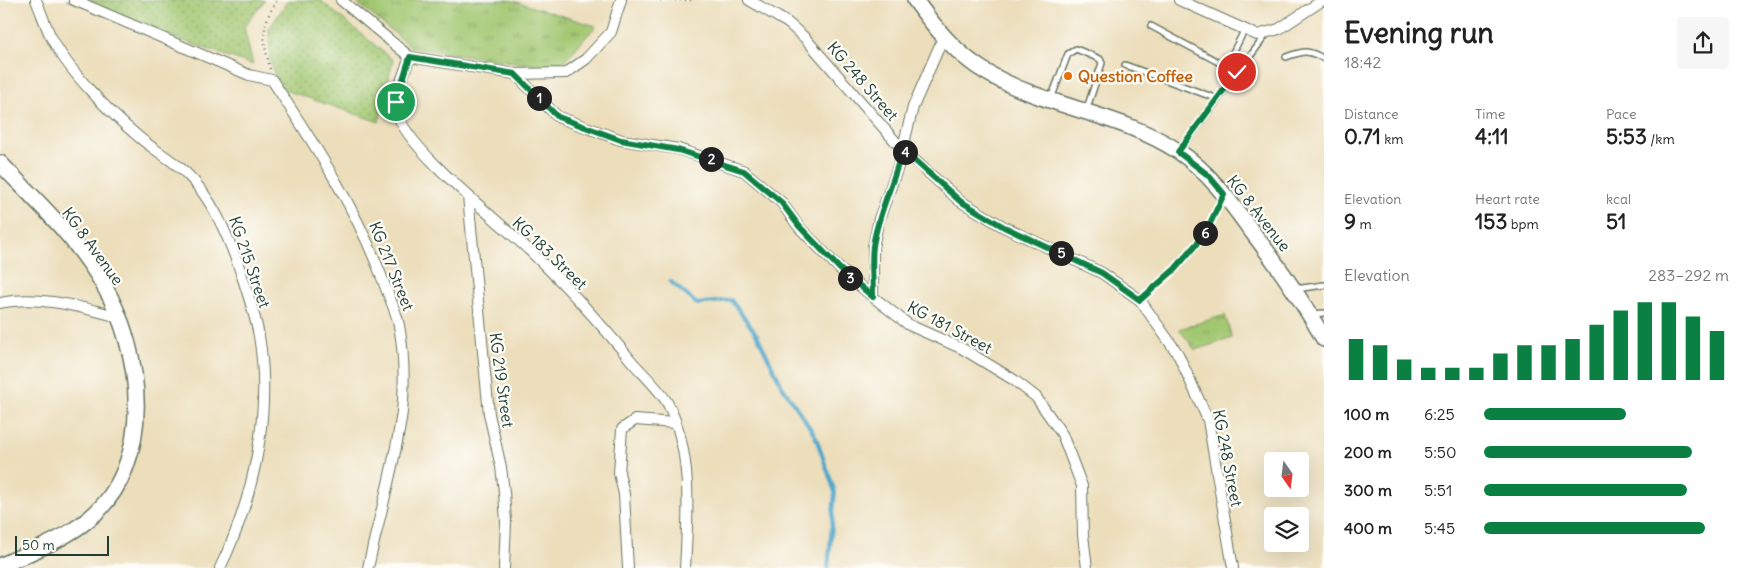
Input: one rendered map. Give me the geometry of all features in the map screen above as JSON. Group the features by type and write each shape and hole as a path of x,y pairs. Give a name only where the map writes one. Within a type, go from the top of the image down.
{"street":[{"name":"KG 215 Street","path":"36,0 51,37 83,83 138,137 186,173 219,217 247,293 259,336 263,385 262,428 255,468 231,544 220,568"},
{"path":"74,0 249,75 272,80"},
{"path":"341,0 410,57 515,74 566,72 586,59 611,32 621,0"},
{"name":"KG 248 Street","path":"749,0 788,23 805,38 902,149 960,201 1004,227 1102,273 1140,300 1178,354 1208,420 1233,568"},
{"name":"KG 8 Avenue","path":"915,0 943,38 985,71 1007,83 1051,100 1135,128 1178,152 1208,175 1295,289 1317,314 1324,339"},
{"path":"1179,0 1244,31 1257,35 1278,29 1323,0"},
{"path":"873,297 873,247 880,219 898,167 913,107 943,38"},
{"name":"KG 183 Street","path":"410,57 396,102 401,125 468,196 529,250 596,318 667,403 675,423 681,448 688,506 685,568"},
{"name":"KG 181 Street","path":"515,74 558,117 621,140 678,150 744,171 781,202 799,226 840,269 909,325 963,349 1014,380 1036,397 1062,434 1082,486 1083,535 1087,568"},
{"name":"KG 217 Street","path":"272,80 310,137 359,224 374,256 398,321 402,369 402,411 394,459 368,568"},
{"name":"KG 8 Avenue","path":"0,163 65,231 103,283 120,317 137,395 136,431 125,468 109,498 90,518 53,542 0,566"},
{"name":"KG 219 Street","path":"468,196 488,405 504,492 506,522 504,568"},
{"path":"0,303 41,301 85,308 120,317"},
{"path":"628,568 624,494 619,473 622,429 636,420 675,423"}],"lane":[{"path":"1151,26 1237,72"},
{"path":"1226,66 1244,31"},
{"path":"1178,152 1268,32"},
{"path":"1051,100 1068,54 1076,49 1100,59 1102,63 1086,112"},
{"path":"1286,56 1300,52 1312,52 1324,59"},
{"path":"1125,65 1218,99"},
{"path":"1295,289 1324,286"}],"path":[{"path":"272,80 263,32 268,14 277,0"},
{"path":"660,0 692,0"},
{"path":"1140,300 1175,269 1205,234 1224,194"}],"green space":[{"path":"66,0 265,0 244,27 253,65"},
{"path":"288,0 320,0 393,60 379,122 279,88 270,60 269,29"},
{"path":"354,0 510,0 596,26 558,68 412,48"},
{"path":"1225,315 1232,338 1195,350 1179,329"}],"waterway":[{"path":"670,281 697,304 731,300 757,335 782,386 815,435 835,492 828,568"}],"place":[{"name":"Question Coffee","path":"1068,76"}],"route":[{"path":"396,102 410,57 515,74 558,117 621,140 678,150 744,171 781,202 799,226 840,269 873,297 873,247 902,149 960,201 1004,227 1102,273 1140,300 1175,269 1205,234 1224,194 1208,175 1178,152 1237,72"}]}
